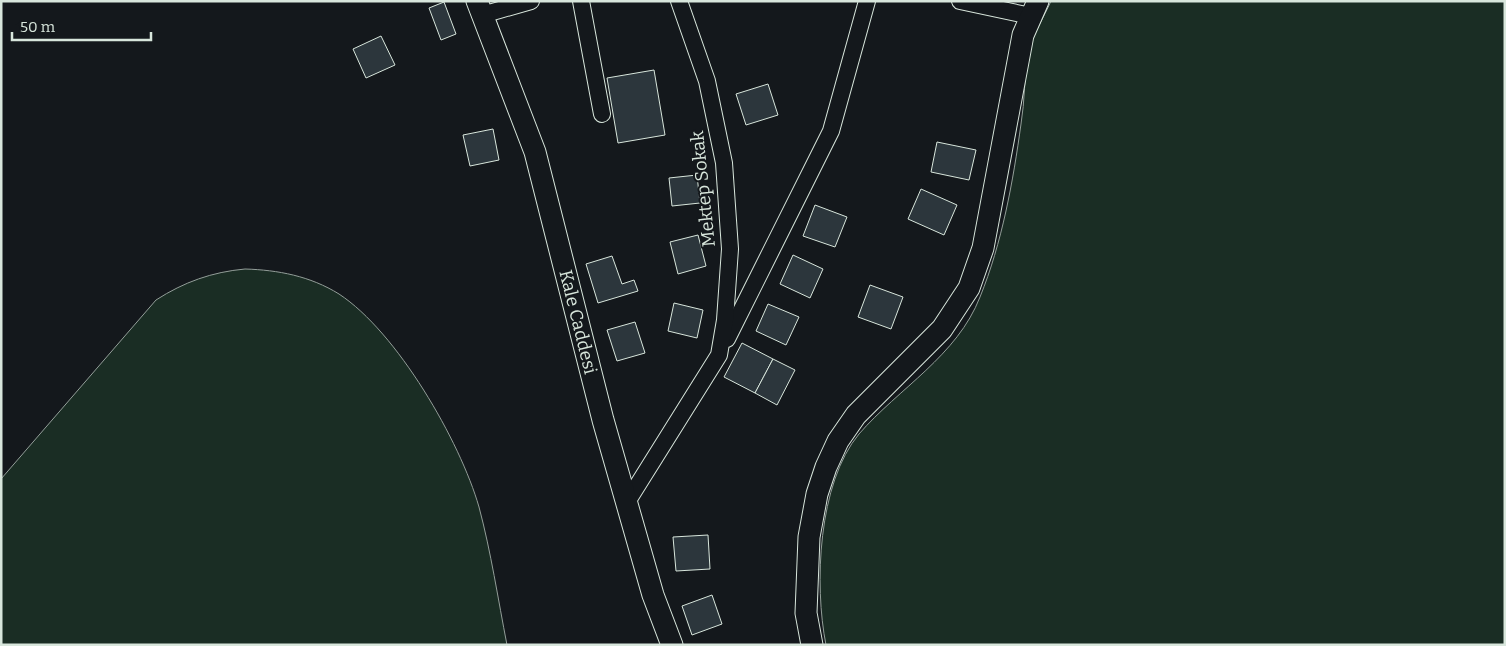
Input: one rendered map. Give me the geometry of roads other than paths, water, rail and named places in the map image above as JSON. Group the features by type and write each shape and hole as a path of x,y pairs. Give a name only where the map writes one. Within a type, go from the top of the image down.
{"street":[{"path":"480,8 531,1"},
{"path":"581,1 602,114"},
{"name":"Mektep Sokak","path":"627,502 719,355 729,285 728,198 718,130 709,89 680,1"},
{"path":"719,355 832,131 867,1"},
{"path":"812,645 806,614 808,537 817,494 826,467 838,441 856,415 942,329 968,288 983,248 1023,35 1035,9 960,1"},
{"name":"Kale Caddesi","path":"480,8 535,152 602,420 653,595 672,645"}]}
